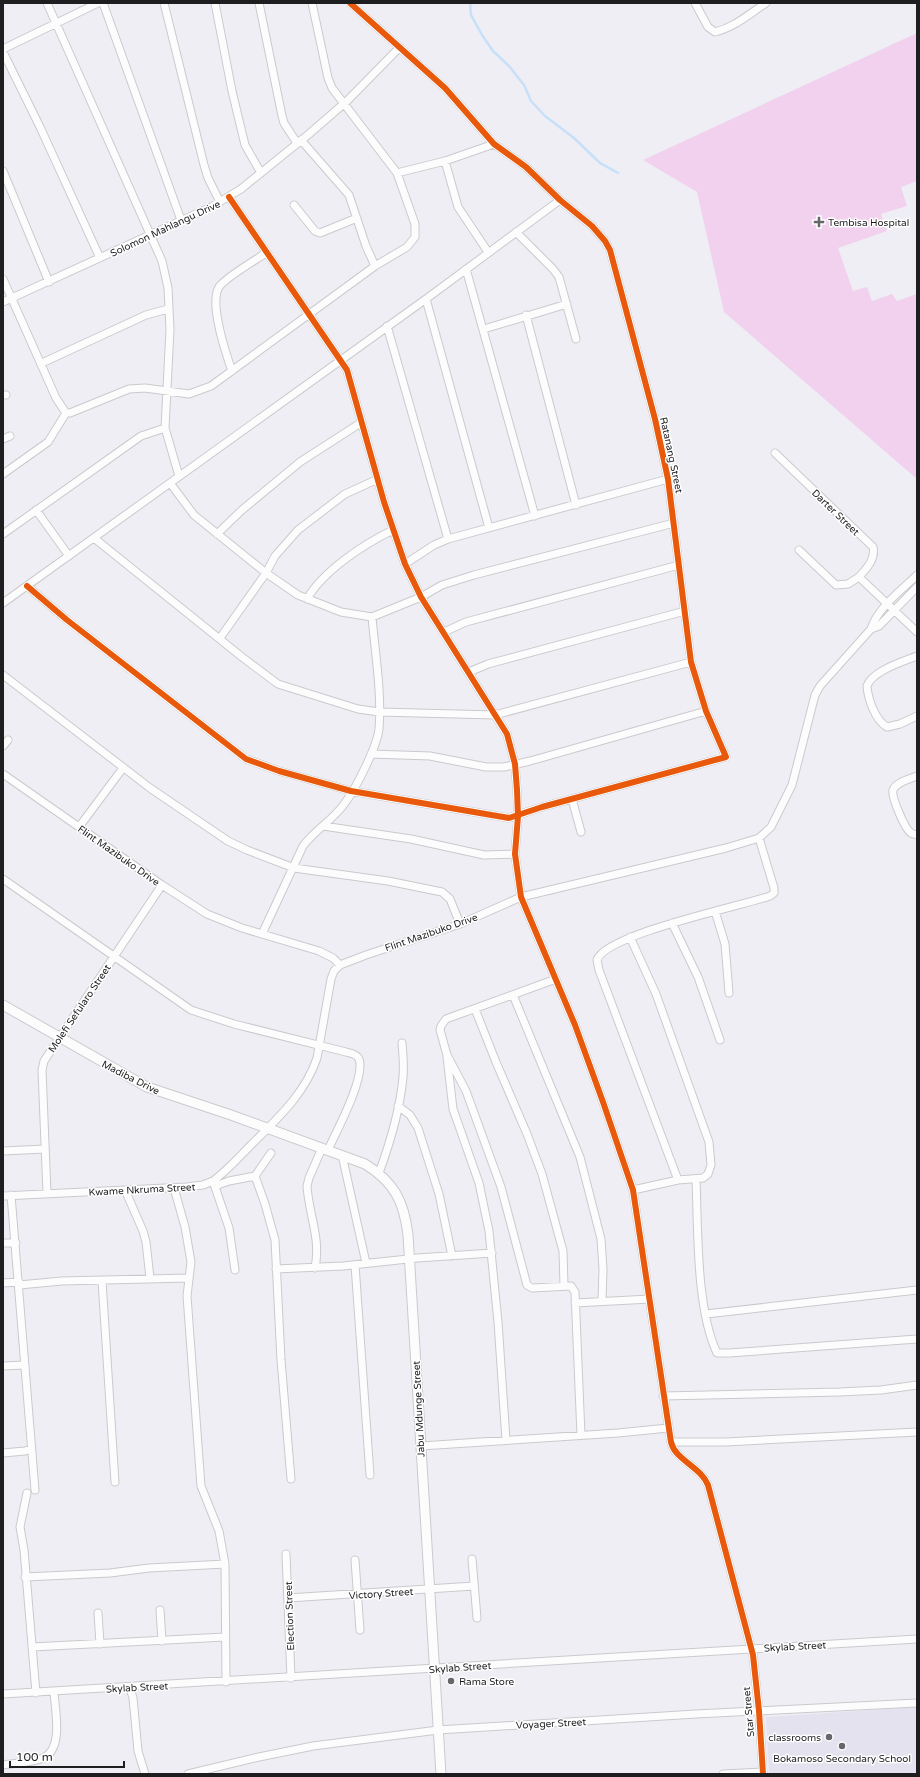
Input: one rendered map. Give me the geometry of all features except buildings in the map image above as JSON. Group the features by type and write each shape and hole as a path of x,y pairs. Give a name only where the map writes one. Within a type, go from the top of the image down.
{"street":[{"path":"47,3 162,261 166,275 170,330 165,428 179,476"},
{"path":"98,3 3,50 100,258"},
{"path":"103,3 181,220"},
{"path":"164,3 204,165 220,202"},
{"path":"215,3 232,91 245,145 261,173"},
{"path":"259,3 284,123 299,142 348,195 366,246 375,266"},
{"path":"3,474 48,442 66,413 80,410 129,389 145,388 180,394 195,393 211,386 375,266 407,247 415,237 415,224 397,173 332,88 328,78 312,3"},
{"name":"Ratanang Street","path":"350,3 445,88 494,144 526,168 560,200 592,226 605,241 610,250 668,479 691,662 706,711 726,758 572,799"},
{"path":"695,3 708,27 715,32 728,28 766,3"},
{"name":"Solomon Mahlangu Drive","path":"3,302 151,236 229,197 261,173 344,104 399,48"},
{"path":"397,173 445,161 494,144"},
{"path":"445,161 458,207 488,252"},
{"path":"3,171 48,282"},
{"path":"229,197 266,253 341,360 350,378 393,530 405,564 421,597 507,734 515,764 518,816 515,854 521,896 556,979 601,1095 633,1190 671,1442 726,1442 917,1432"},
{"path":"3,603 426,299 560,200"},
{"path":"294,205 315,231 320,233 357,218"},
{"path":"516,232 559,277 576,339"},
{"path":"232,371 221,339 216,292 224,282 266,253"},
{"path":"466,269 535,516"},
{"path":"3,279 42,363 56,398 66,413"},
{"path":"426,299 489,528"},
{"path":"484,329 526,315 567,304"},
{"path":"42,363 146,315 168,310"},
{"path":"526,315 576,505"},
{"path":"388,326 448,539"},
{"path":"217,534 242,510 300,462 362,422"},
{"path":"3,534 141,436 165,428"},
{"path":"3,439 10,436"},
{"name":"Darter Street","path":"775,453 873,547 874,555 859,577"},
{"path":"220,638 266,573 275,556 298,530 345,494 378,479"},
{"path":"405,564 434,545 448,539 668,479"},
{"path":"170,483 194,515 284,586 307,599 341,612 372,617 421,597 442,585 674,524"},
{"path":"36,510 69,556"},
{"path":"307,599 314,587 324,577 370,542 393,530"},
{"path":"94,538 278,684 358,709 379,712 495,714 691,662"},
{"path":"799,550 836,584 848,584 859,577 917,632"},
{"path":"444,632 466,622 679,565"},
{"name":"Flint Mazibuko Drive","path":"871,630 874,622 887,604 917,575"},
{"path":"27,586 67,620 246,759 279,771 351,791 502,817 518,816 530,810 572,799 581,832"},
{"name":"Flint Mazibuko Drive","path":"3,774 162,885 207,914 221,921 326,954 340,965 460,924 521,896 726,848 759,838 768,832 774,823 792,785 815,694 820,686 871,630 879,626 917,587"},
{"path":"469,672 488,664 685,611"},
{"path":"262,934 303,846 332,819 346,802 371,754 379,729 372,617"},
{"path":"917,656 878,673 872,677 867,686 877,717 886,727 900,724 917,716"},
{"path":"3,675 150,788 228,841 294,868 388,881 442,892 450,899 460,924"},
{"path":"371,754 430,756 486,767 496,767 515,764 706,711"},
{"path":"79,827 123,768"},
{"path":"917,776 896,785 893,791 893,796 907,828 912,834 917,835"},
{"path":"323,826 411,839 484,855 515,854"},
{"path":"678,1180 597,963 598,956 630,938 672,923 739,906 770,896 774,893 773,881 759,838"},
{"path":"3,879 191,1010 216,1019 352,1053 359,1059 360,1066 357,1081 349,1105 309,1178 307,1186 317,1242 315,1268"},
{"name":"Molefi Sefularo Street","path":"47,1193 42,1070 45,1059 162,885"},
{"path":"715,911 724,944 729,993"},
{"path":"672,923 698,977 720,1040"},
{"path":"630,938 656,994 709,1142 711,1158 710,1171 705,1177 678,1180 633,1190"},
{"name":"Kwame Nkruma Street","path":"3,1196 174,1188 214,1184 286,1110 305,1084 314,1067 320,1046 331,979 334,971 340,965"},
{"path":"506,1440 492,1253 482,1194 453,1109 447,1055 440,1030 446,1019 556,979"},
{"path":"513,995 580,1157 601,1239 603,1269 602,1301"},
{"name":"Madiba Drive","path":"3,1005 147,1087 268,1128"},
{"path":"475,1009 530,1140 542,1174 563,1251 564,1286"},
{"path":"379,1173 398,1106 403,1077 402,1043"},
{"path":"447,1055 466,1091 494,1167 509,1214 527,1285 532,1288 571,1286 575,1292 581,1435"},
{"path":"398,1106 410,1115 418,1128 439,1194 452,1256"},
{"name":"Jabu Mdunge Street","path":"268,1128 342,1155 364,1164 379,1173 393,1189 403,1210 406,1223 409,1259 441,1774"},
{"path":"3,1151 45,1149"},
{"path":"235,1270 229,1228 214,1184 255,1176 271,1153"},
{"path":"342,1155 366,1263"},
{"path":"255,1176 275,1240 281,1360 291,1479"},
{"path":"696,1178 701,1278 706,1314 714,1348 717,1353 720,1354 917,1339"},
{"path":"174,1188 187,1236 191,1262 187,1296 201,1486 219,1531 225,1564 226,1682"},
{"path":"125,1190 143,1231 146,1242 150,1278"},
{"path":"11,1195 35,1490"},
{"path":"3,1243 16,1243"},
{"path":"276,1269 315,1268 492,1253"},
{"path":"355,1265 370,1474"},
{"path":"3,1283 19,1284 62,1281 189,1278"},
{"path":"102,1281 115,1482"},
{"path":"706,1314 917,1290"},
{"path":"575,1303 650,1298"},
{"path":"3,1366 25,1365"},
{"path":"663,1396 840,1392 880,1390 917,1385"},
{"path":"420,1446 668,1428"},
{"name":"Star Street","path":"671,1442 674,1450 697,1468 708,1485 751,1649 759,1711 763,1773"},
{"path":"3,1452 25,1451 31,1449"},
{"path":"27,1493 20,1532 24,1550 25,1577 36,1693"},
{"name":"Election Street","path":"286,1554 292,1678"},
{"path":"472,1559 477,1618"},
{"path":"355,1560 360,1630"},
{"path":"25,1577 110,1573 149,1568 225,1564"},
{"name":"Victory Street","path":"288,1598 474,1586"},
{"path":"160,1610 162,1641"},
{"path":"98,1613 100,1644"},
{"path":"32,1647 225,1637"},
{"name":"Skylab Street","path":"3,1694 130,1688 917,1639"},
{"path":"130,1688 133,1698 138,1751 145,1774"},
{"path":"3,1765 43,1758 53,1750 56,1738 54,1692"},
{"name":"Voyager Street","path":"188,1774 247,1759 313,1746 438,1730 917,1703"},
{"path":"723,1774 763,1773"}],"shaded area":[{"name":"Tembisa Hospital","path":"917,33 917,181 901,187 907,206 881,214 887,231 838,248 853,291 867,287 872,301 892,294 897,301 917,294 917,479 724,312 697,192 643,160"},
{"name":"Bokamoso Secondary School","path":"917,1707 917,1774 769,1774 766,1717"}],"waterway":[{"path":"470,3 471,15 482,35 493,51 509,66 524,85 531,101 545,116 574,138 600,163 618,173"}],"cycle path":[{"path":"27,586 67,620 246,759 279,771 351,791 509,818 542,807 726,757 706,711 691,662 668,479 655,419 610,250 605,241 592,226 560,200 526,167 494,144 445,88 350,3"},
{"path":"229,197 347,370 384,502 405,564 421,597 507,734 515,764 518,816 515,854 521,897 575,1025 633,1190 671,1442 677,1454 699,1473 708,1485 753,1655 759,1711 763,1774"}],"place":[{"name":"Tembisa Hospital","path":"819,222"},
{"name":"Rama Store","path":"451,1681"},
{"name":"classrooms","path":"829,1737"},
{"name":"Bokamoso Secondary School","path":"842,1746"}]}
